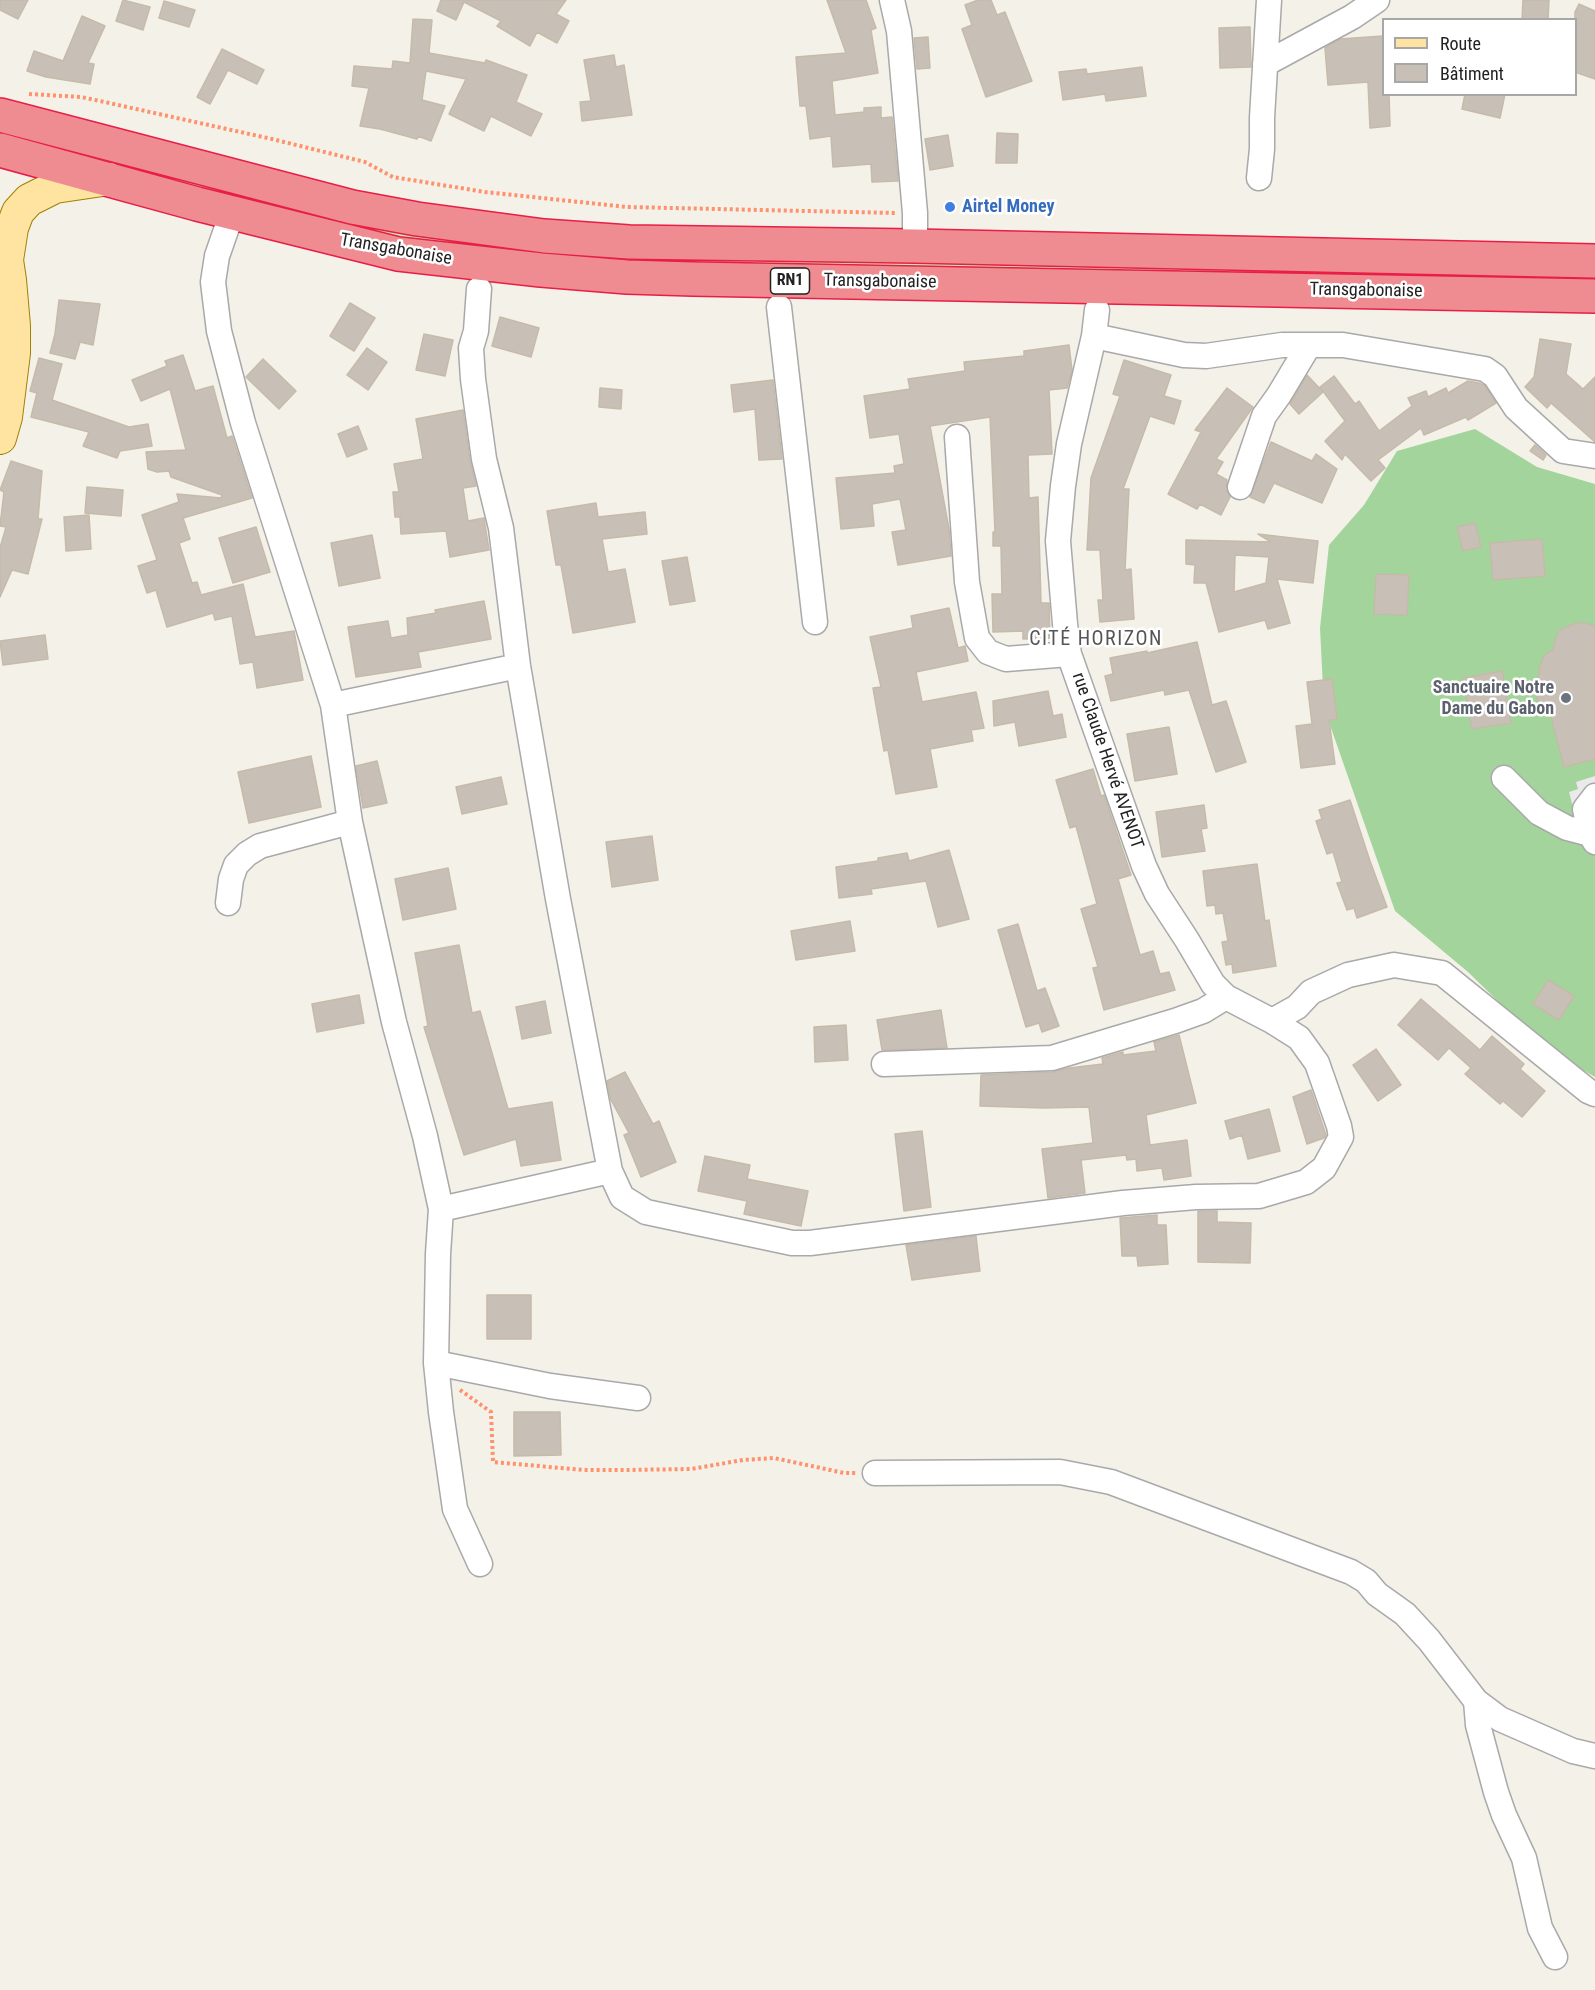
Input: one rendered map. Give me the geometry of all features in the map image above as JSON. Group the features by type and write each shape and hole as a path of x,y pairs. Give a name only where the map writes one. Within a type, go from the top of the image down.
{"highway":[{"name":"Transgabonaise","path":"0,115 352,207 459,225 544,236 629,242 1595,261"},
{"name":"Transgabonaise","path":"0,150 232,213 398,254 541,270 627,277 1595,296"}],"main road":[{"path":"0,438 6,417 14,353 13,304 4,253 18,212 29,200 55,187 110,179"}],"street":[{"path":"892,0 899,31 915,213 915,246"},
{"path":"1259,178 1269,0"},
{"path":"1265,64 1352,17 1377,0"},
{"path":"232,213 218,256 213,282 219,331 243,423 333,705 350,822 394,1022 425,1136 441,1209 436,1362 441,1412 455,1509 480,1564"},
{"name":"rue Claude Hervé AVENOT","path":"479,289 476,332 471,348 484,459 501,528 518,666 558,899 610,1171 622,1197 646,1212 792,1243 810,1244 1123,1203 1196,1197 1259,1196 1306,1182 1324,1168 1341,1137 1317,1064 1299,1038 1226,997 1213,984 1157,894 1144,866 1069,654 1058,541 1069,444 1094,336 1097,310"},
{"path":"779,307 815,622"},
{"path":"1094,336 1184,355 1206,356 1282,345 1343,345 1485,369 1495,376 1516,408 1563,451 1595,456"},
{"path":"1240,487 1264,416 1280,395 1309,345"},
{"path":"957,437 968,582 977,638 988,652 1006,659 1069,654"},
{"path":"333,705 518,666"},
{"path":"1504,778 1539,813 1567,828 1593,838"},
{"path":"1593,838 1585,809 1595,796"},
{"path":"228,903 231,879 236,865 247,854 260,846 350,822"},
{"path":"1272,1021 1297,1007 1311,992 1348,975 1394,965 1442,973 1588,1091 1595,1094"},
{"path":"884,1064 1052,1058 1175,1021 1203,1011 1226,997"},
{"path":"441,1209 610,1171"},
{"path":"436,1362 550,1386 639,1398"},
{"path":"875,1473 1059,1472 1111,1482 1340,1568 1366,1581 1377,1594 1405,1614 1429,1640 1476,1701 1500,1719 1573,1751 1595,1756"},
{"path":"1476,1701 1478,1725 1496,1792 1524,1858 1540,1928 1556,1957"}],"path":[{"path":"27,94 81,97 100,101 365,162 393,177 485,192 627,207 915,213"},
{"path":"436,1362 462,1392 491,1412 493,1462 584,1470 637,1470 691,1469 743,1460 774,1458 844,1473 875,1473"}],"green space":[{"path":"0,128 349,220 1595,274 1595,284 692,268 409,242 0,139"},
{"path":"1475,429 1537,467 1595,484 1595,1077 1547,1049 1468,972 1395,911 1324,708 1320,628 1329,545 1364,505 1397,451"}],"shaded area":[{"path":"1595,776 1595,806 1574,811 1569,792 1578,789 1576,782"}],"building":[{"path":"0,0 28,0 18,19 0,10"},
{"path":"123,0 150,7 143,30 116,21"},
{"path":"441,0 566,0 556,14 569,21 557,43 537,32 530,46 497,26 501,21 464,2 456,20 437,11"},
{"path":"827,0 866,0 876,28 871,30 878,73 832,81 835,115 864,112 864,108 881,107 881,118 892,117 898,181 872,182 871,164 833,167 831,136 810,139 806,106 800,106 796,57 846,53"},
{"path":"978,0 991,0 997,15 1005,12 1032,81 986,97 962,29 972,25 965,5"},
{"path":"1523,0 1549,0 1548,18 1522,18"},
{"path":"164,1 195,10 189,27 159,18"},
{"path":"1579,4 1595,11 1595,79 1577,73 1577,18 1575,18"},
{"path":"82,16 105,26 88,63 94,64 90,84 46,77 27,71 34,51 63,61"},
{"path":"413,19 432,20 429,53 485,63 486,60 527,75 516,102 542,114 531,136 491,116 484,131 449,114 466,79 426,71 422,100 445,106 431,141 418,136 417,139 360,126 369,88 352,86 354,66 392,69 393,61 410,63"},
{"path":"1250,27 1251,67 1220,68 1219,28"},
{"path":"1382,36 1382,96 1389,96 1390,126 1370,128 1368,82 1328,85 1325,48 1340,39"},
{"path":"928,37 930,68 917,69 914,38"},
{"path":"222,49 264,70 257,84 228,70 210,104 197,97"},
{"path":"614,55 616,67 624,65 632,115 582,121 580,102 591,101 584,60"},
{"path":"1142,67 1146,96 1106,101 1105,94 1063,100 1059,72 1086,69 1087,74"},
{"path":"1465,96 1505,96 1500,118 1462,109"},
{"path":"997,133 1018,134 1017,163 996,163"},
{"path":"948,135 953,166 930,170 925,139"},
{"path":"59,300 100,304 93,345 80,342 75,359 50,353"},
{"path":"350,303 375,318 354,351 330,336"},
{"path":"500,317 539,328 531,357 492,346"},
{"path":"424,334 453,340 445,376 416,370"},
{"path":"1540,339 1571,344 1566,374 1583,389 1595,377 1595,442 1551,403 1547,408 1525,387 1534,377"},
{"path":"1069,345 1072,370 1067,388 1049,390 1052,454 1028,455 1029,498 1038,497 1041,603 1049,603 1050,638 1023,639 1023,631 993,632 992,594 1002,594 1001,546 993,546 993,532 995,532 990,417 930,426 949,529 951,556 898,565 892,532 906,530 900,499 872,504 874,526 841,529 836,478 895,473 894,466 904,464 899,434 870,438 864,396 910,389 908,379 965,371 964,362 1024,356 1024,351"},
{"path":"367,348 387,362 368,390 347,375"},
{"path":"183,355 195,391 213,386 227,438 232,436 252,498 183,518 190,539 179,543 192,583 197,582 201,595 243,584 255,637 294,631 303,680 257,688 253,662 240,664 232,616 215,620 213,613 167,627 156,590 147,593 138,566 157,560 142,515 179,502 177,494 221,498 222,495 171,477 169,471 157,472 148,469 146,452 186,450 170,389 141,401 132,380 167,366 165,361"},
{"path":"39,358 62,364 52,400 129,427 148,424 152,446 120,451 117,458 83,446 89,432 31,417 37,393 30,391"},
{"path":"263,359 296,391 279,409 246,377"},
{"path":"1124,360 1171,375 1164,396 1181,401 1174,424 1150,416 1123,489 1129,489 1125,570 1131,569 1134,619 1100,622 1098,600 1103,600 1100,550 1087,550 1091,478 1120,396 1113,394"},
{"path":"1307,375 1323,392 1299,414 1290,404"},
{"path":"1334,376 1355,404 1359,401 1379,431 1412,406 1408,398 1426,391 1428,397 1446,388 1448,393 1468,381 1485,386 1496,403 1468,420 1466,417 1424,435 1421,428 1378,460 1385,468 1371,481 1345,454 1342,460 1325,441 1345,421 1320,387"},
{"path":"773,380 782,459 759,460 755,409 734,412 731,385"},
{"path":"600,388 622,390 621,409 599,407"},
{"path":"1227,388 1253,407 1216,459 1223,462 1216,474 1227,480 1226,489 1230,497 1221,515 1200,504 1197,509 1168,494 1201,432 1195,430"},
{"path":"463,410 476,486 463,488 468,521 484,518 489,550 450,557 446,531 401,534 400,517 395,517 393,492 399,492 394,464 423,459 416,419"},
{"path":"358,426 367,449 347,457 338,434"},
{"path":"1271,442 1312,461 1316,454 1337,469 1322,503 1274,483 1264,503 1250,497"},
{"path":"1535,445 1546,455 1543,460 1530,451"},
{"path":"11,461 42,471 38,519 42,519 28,574 12,570 0,597 0,548 6,527 0,526 4,492 0,490"},
{"path":"87,487 123,490 121,516 85,513"},
{"path":"596,503 598,517 645,512 647,534 602,539 608,572 625,569 635,622 573,633 561,565 556,565 547,511"},
{"path":"89,515 91,549 66,551 64,517"},
{"path":"1475,523 1481,547 1463,551 1457,527"},
{"path":"256,527 270,572 233,583 219,538"},
{"path":"1258,534 1318,541 1313,583 1277,579 1290,623 1268,629 1265,620 1219,632 1206,583 1194,583 1195,565 1186,564 1186,540 1271,542","holes":["1235,555 1269,557 1266,583 1234,592"]},
{"path":"372,535 380,578 339,586 331,543"},
{"path":"1542,539 1545,576 1493,580 1490,543"},
{"path":"687,557 695,601 670,605 662,561"},
{"path":"1376,574 1409,575 1407,615 1374,614"},
{"path":"484,601 491,639 418,652 421,667 356,677 348,627 388,621 391,638 408,635 407,618"},
{"path":"949,608 958,648 965,646 968,661 916,672 922,702 976,692 984,728 971,730 973,741 930,749 937,787 896,794 888,750 884,751 873,688 881,687 870,637 913,628 911,616"},
{"name":"Sanctuaire Notre Dame du Gabon","path":"1576,623 1595,626 1595,759 1564,767 1549,709 1541,711 1534,687 1537,686 1544,656 1553,649 1560,630"},
{"path":"45,635 48,659 3,665 0,641"},
{"path":"1197,642 1212,705 1226,701 1246,762 1216,772 1189,690 1165,695 1164,690 1111,701 1105,676 1113,674 1110,658"},
{"path":"1502,671 1511,723 1472,729 1463,678"},
{"path":"1332,679 1337,719 1329,720 1335,764 1301,768 1296,726 1312,724 1307,682"},
{"path":"1048,691 1053,716 1062,714 1066,737 1019,746 1015,722 994,726 993,701"},
{"path":"1169,727 1177,774 1135,781 1127,734"},
{"path":"311,756 321,807 249,823 238,772"},
{"path":"377,761 387,803 363,808 356,766"},
{"path":"1093,769 1131,875 1118,879 1140,955 1153,951 1160,974 1169,972 1175,990 1104,1010 1093,968 1098,967 1081,909 1097,904 1076,826 1070,828 1056,780"},
{"path":"501,777 507,804 462,814 456,787"},
{"path":"1350,800 1387,907 1357,918 1354,908 1347,910 1337,883 1342,882 1333,852 1327,854 1316,821 1322,819 1319,810"},
{"path":"1204,805 1207,828 1201,829 1205,851 1162,857 1156,812"},
{"path":"652,836 658,880 612,887 606,842"},
{"path":"949,850 969,919 938,927 926,881 871,889 872,894 839,898 836,867 878,861 878,858 907,853 909,861"},
{"path":"1257,864 1265,921 1269,920 1276,966 1233,973 1232,964 1226,965 1222,942 1228,941 1223,913 1216,914 1215,905 1207,906 1203,871"},
{"path":"448,868 456,909 403,920 395,879"},
{"path":"850,921 855,951 796,960 791,931"},
{"path":"1018,924 1037,991 1045,988 1059,1026 1042,1032 1039,1023 1026,1027 998,930"},
{"path":"459,945 472,1013 480,1011 508,1109 552,1102 561,1160 521,1166 516,1139 464,1155 424,1027 428,1026 415,953"},
{"path":"1548,980 1574,996 1559,1020 1533,1004"},
{"path":"359,995 364,1023 317,1032 312,1004"},
{"path":"1421,999 1480,1050 1492,1036 1524,1064 1520,1069 1545,1091 1522,1117 1503,1101 1500,1104 1465,1074 1471,1068 1449,1048 1438,1060 1398,1025"},
{"path":"545,1001 551,1033 522,1039 516,1007"},
{"path":"941,1010 947,1048 882,1050 877,1020"},
{"path":"846,1025 848,1060 815,1062 814,1027"},
{"path":"1179,1035 1196,1103 1146,1115 1150,1145 1187,1140 1191,1176 1164,1180 1162,1168 1137,1171 1136,1159 1127,1160 1126,1155 1081,1160 1085,1193 1048,1198 1042,1149 1093,1143 1089,1107 980,1106 981,1075 1053,1072 1103,1064 1102,1058 1123,1052 1123,1055 1156,1051 1154,1042"},
{"path":"1376,1049 1401,1085 1378,1101 1353,1065"},
{"path":"625,1072 653,1124 659,1121 676,1162 641,1177 624,1135 629,1133 611,1100 607,1081"},
{"path":"1311,1090 1326,1135 1324,1138 1307,1144 1293,1097"},
{"path":"1269,1109 1280,1151 1248,1159 1242,1135 1230,1139 1225,1121"},
{"path":"922,1131 931,1207 904,1211 895,1134"},
{"path":"705,1156 750,1165 747,1179 808,1191 801,1226 744,1214 747,1201 698,1191"},
{"path":"1198,1211 1217,1211 1217,1222 1251,1223 1250,1263 1198,1262"},
{"path":"1157,1215 1157,1225 1166,1225 1168,1264 1138,1266 1137,1256 1122,1256 1120,1218"},
{"path":"976,1236 980,1271 912,1280 906,1245"},
{"path":"487,1295 531,1295 531,1339 487,1339"},
{"path":"514,1412 560,1412 561,1455 514,1456"}],"place":[{"name":"Airtel Money","path":"950,207"},
{"name":"Sanctuaire Notre Dame du Gabon","path":"1566,698"}],"district":[{"name":"CITÉ HORIZON","path":"1096,640"}]}
